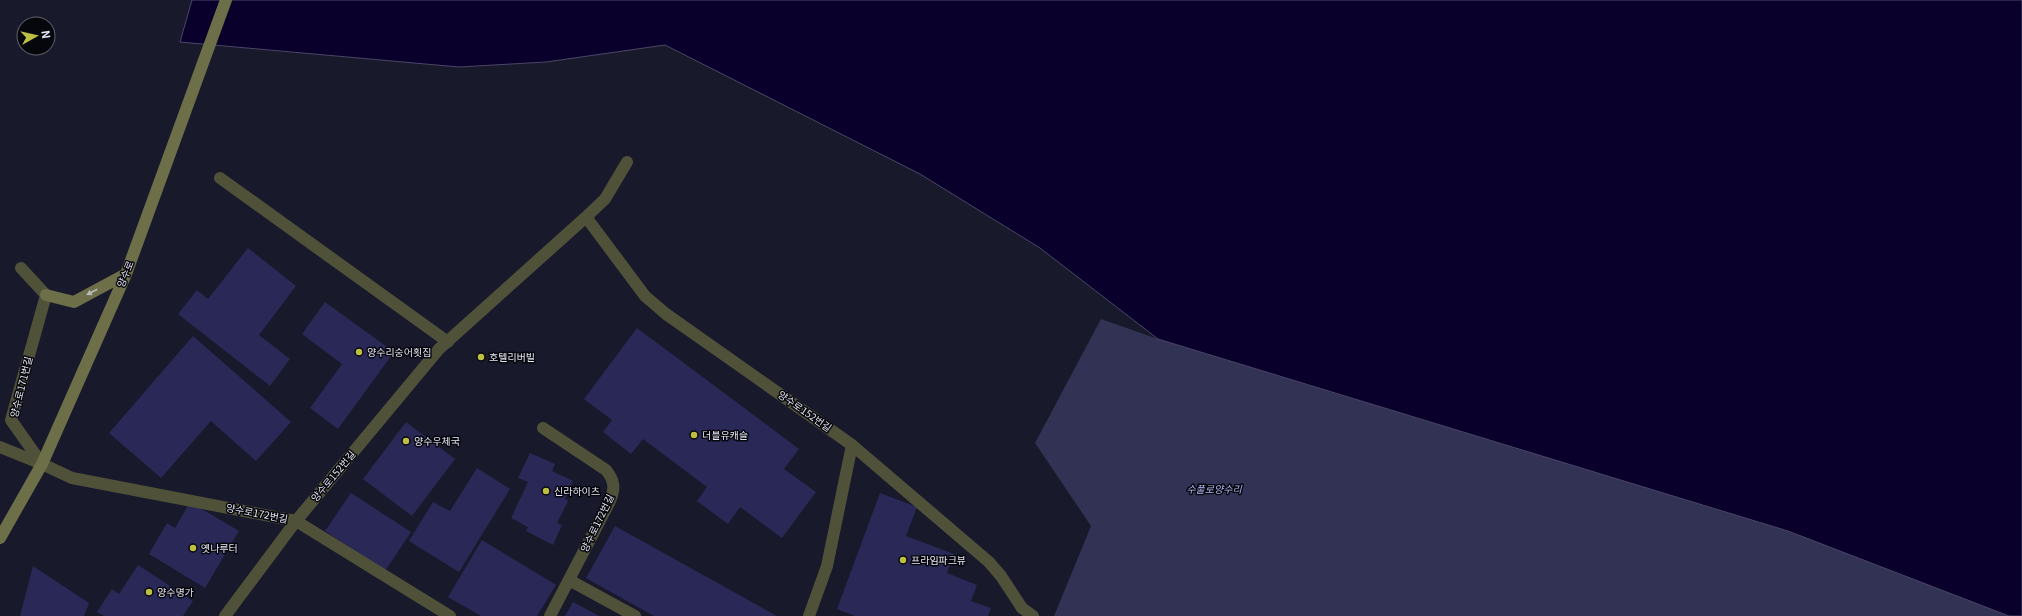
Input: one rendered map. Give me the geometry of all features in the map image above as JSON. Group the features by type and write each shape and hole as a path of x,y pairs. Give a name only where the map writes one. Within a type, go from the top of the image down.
{"main road":[{"name":"양수로","path":"0,538 42,464 126,274 226,0"},
{"path":"46,295 74,302 126,274"}],"street":[{"name":"양수로152번길","path":"225,616 296,521 439,350 605,199 627,162"},
{"path":"220,178 448,342"},
{"name":"양수로152번길","path":"586,217 645,296 666,314 852,445 989,562 1001,576 1022,612 1033,616"},
{"path":"21,268 46,295"},
{"name":"양수로171번길","path":"42,464 11,420 46,295"},
{"name":"양수로172번길","path":"543,428 606,470 613,480 613,492 610,501 550,616"},
{"path":"809,616 827,566 852,445"},
{"path":"0,447 42,464"},
{"name":"양수로172번길","path":"42,464 72,478 296,521 450,616"},
{"path":"569,580 635,616"}],"green space":[{"name":"수풀로양수리","path":"1101,319 1158,339 1788,531 2022,616 1054,616 1091,526 1035,443"}],"shaded area":[{"path":"192,0 2022,0 2022,616 2009,616 1788,531 1158,339 1040,248 920,174 665,45 546,62 459,67 180,42"}],"building":[{"path":"248,248 296,286 259,335 290,359 270,386 178,314 197,290 208,299"},
{"path":"325,302 394,352 338,429 310,408 342,364 302,334"},
{"name":"더블유캐슬","path":"637,328 799,449 784,469 816,492 782,538 740,507 728,524 697,501 707,487 643,439 631,454 603,432 612,420 584,399"},
{"path":"193,336 291,422 256,461 211,421 161,478 109,433"},
{"path":"406,422 455,459 412,516 363,479"},
{"name":"신라하이츠","path":"530,453 555,464 552,471 573,481 565,499 568,501 557,523 562,525 553,545 526,531 528,527 511,518 528,482 518,478"},
{"path":"477,468 510,489 459,572 409,541 433,502 450,511"},
{"path":"351,493 411,532 385,571 325,531"},
{"name":"프라임파크뷰","path":"880,493 917,507 906,536 954,554 947,573 977,585 971,601 991,608 988,616 855,616 837,609"},
{"path":"190,502 239,531 205,588 149,554 167,523 175,528"},
{"path":"615,526 777,616 654,616 586,578"},
{"path":"482,540 556,585 537,616 481,616 448,597"},
{"name":"양수명가","path":"138,565 193,601 183,616 104,616 97,612 112,589 119,594"},
{"path":"33,566 89,603 84,616 20,616"},
{"path":"573,602 599,616 565,616"}],"place":[{"name":"양수리숭어횟집","path":"359,352"},
{"name":"호텔리버빌","path":"481,357"},
{"name":"더블유캐슬","path":"694,435"},
{"name":"양수우체국","path":"406,441"},
{"name":"신라하이츠","path":"546,491"},
{"name":"옛나루터","path":"193,548"},
{"name":"프라임파크뷰","path":"903,560"},
{"name":"양수명가","path":"149,592"}]}
